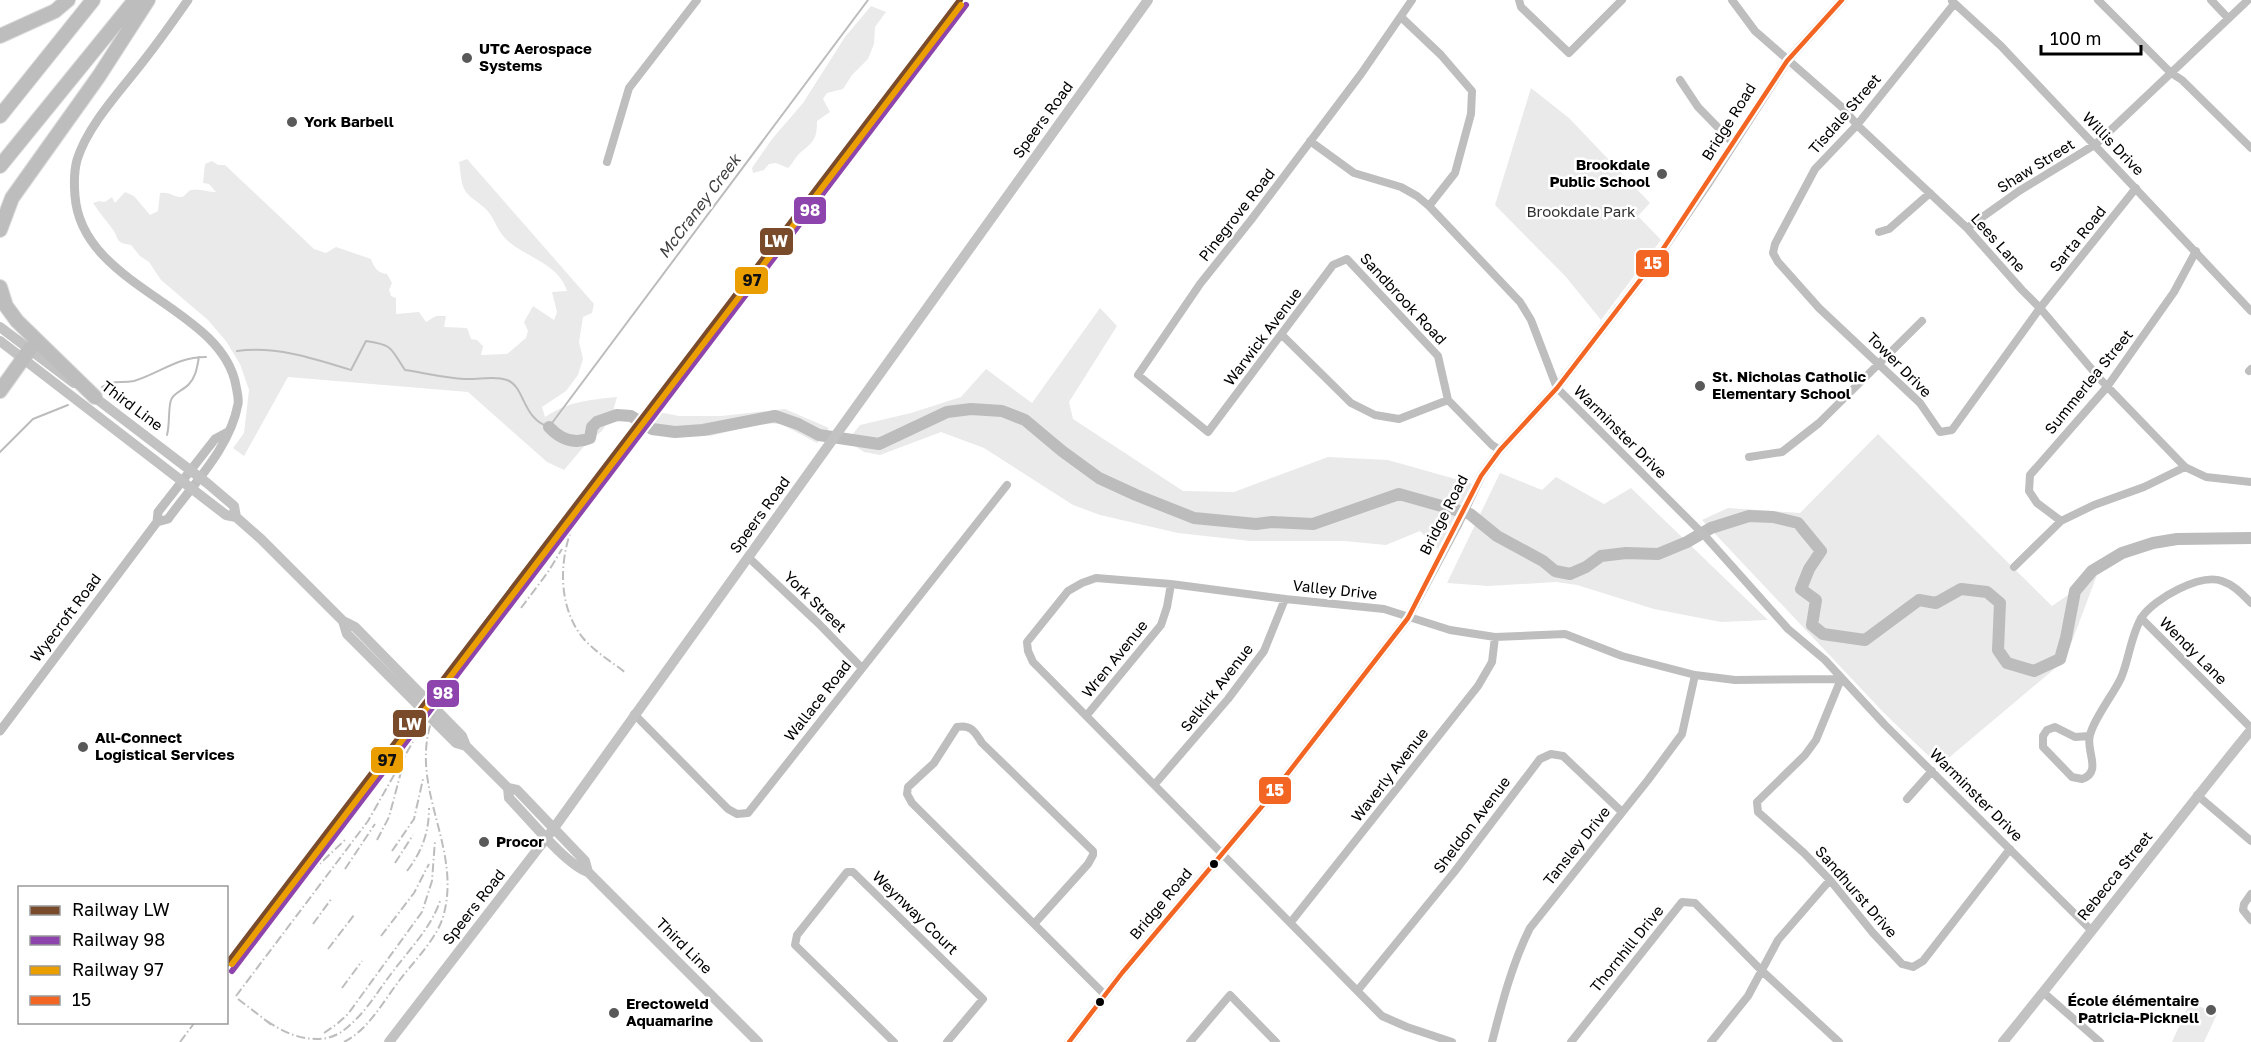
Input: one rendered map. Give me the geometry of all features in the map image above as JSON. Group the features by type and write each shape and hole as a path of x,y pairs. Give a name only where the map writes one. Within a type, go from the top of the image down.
{"highway":[{"path":"0,36 55,11 68,0"},
{"path":"0,116 93,0"},
{"path":"0,166 135,0"},
{"path":"0,230 12,198 99,75 148,0"},
{"path":"0,287 6,306 17,321 95,397"},
{"path":"0,391 27,354"}],"main road":[{"name":"Speers Road","path":"389,1042 550,832 1148,0"},
{"name":"Third Line","path":"0,327 27,354 187,484 226,514 236,517 261,538 343,621 355,627 391,663 462,736 466,746 508,788 517,790 550,832 585,861 588,872 758,1042"},
{"name":"Third Line","path":"0,341 60,373 95,397 195,473 234,506 236,517"},
{"name":"Rebecca Street","path":"2003,1042 2251,729"}],"street":[{"name":"Wyecroft Road","path":"0,731 156,522 168,519 215,439 228,432 239,401 234,371 208,335 159,301 109,261 89,238 80,220 76,204 76,168 88,136 113,97 147,58 188,0"},
{"path":"607,162 629,88 697,0"},
{"name":"Pinegrove Road","path":"1208,432 1138,375 1200,284 1361,74 1412,0"},
{"path":"1519,0 1521,7 1569,53 1622,0"},
{"name":"Lees Lane","path":"1732,0 1755,31 1844,109 1857,125 1967,228 2108,387 2185,467 2206,477 2251,482"},
{"name":"Bridge Road","path":"1069,1042 1223,853 1408,618 1481,476 1500,450 1557,388 1658,258 1787,61 1842,0"},
{"path":"2098,0 2251,148"},
{"path":"2211,0 2228,18"},
{"name":"Shaw Street","path":"1967,228 2019,191 2096,144 2248,0"},
{"name":"Tisdale Street","path":"1773,253 1775,244 1815,169 1857,125 1952,2"},
{"name":"Willis Drive","path":"1952,2 2001,46 2096,144 2251,311"},
{"path":"1401,16 1441,55 1472,91 1471,114 1455,173 1429,206"},
{"path":"1680,80 1698,106 1733,142"},
{"name":"Warminster Drive","path":"1310,141 1353,173 1401,187 1429,206 1520,302 1531,320 1557,388 1705,536 1788,629 1825,660 1841,679 2091,930"},
{"name":"Sarta Road","path":"2040,308 2136,188"},
{"path":"1879,232 1889,229 1930,193"},
{"name":"Summerlea Street","path":"2061,521 2037,503 2029,491 2030,476 2108,387 2174,292 2196,250"},
{"name":"Tower Drive","path":"1773,253 1778,262 1819,308 1920,403 1940,432 1952,430 2040,308"},
{"name":"Sandbrook Road","path":"1340,262 1347,259 1438,356 1448,400"},
{"name":"Warwick Avenue","path":"1208,432 1333,265 1340,262"},
{"path":"1749,457 1782,452 1819,423 1922,321"},
{"path":"1282,335 1351,403 1375,415 1399,418 1448,400 1492,445 1500,450"},
{"path":"2014,567 2061,521 2094,505 2144,487 2185,467"},
{"name":"Wallace Road","path":"634,714 728,809 737,814 748,813 1007,485"},
{"name":"York Street","path":"748,556 861,667"},
{"name":"Valley Drive","path":"1087,716 1033,662 1027,642 1068,591 1096,578 1171,584 1384,609 1450,630 1495,637 1565,634 1622,656 1695,675"},
{"path":"2089,736 2075,737 2055,728 2047,730 2042,741 2043,747 2072,777 2086,778 2093,770 2089,736 2121,677 2141,618 2159,599 2202,580 2220,580 2235,588 2251,603"},
{"name":"Wren Avenue","path":"1087,716 1161,625 1171,584"},
{"name":"Selkirk Avenue","path":"1155,784 1228,699 1264,651 1285,599"},
{"name":"Wendy Lane","path":"2141,618 2251,729"},
{"name":"Waverly Avenue","path":"1291,922 1479,686 1492,662 1495,637"},
{"path":"1695,675 1735,680 1841,679"},
{"name":"Tansley Drive","path":"1492,1042 1505,992 1520,948 1530,928 1682,734 1695,675"},
{"name":"Sandhurst Drive","path":"1841,679 1816,740 1805,755 1757,802 1758,812 1830,880 1873,933 1902,964 1913,967 1923,961 2010,849"},
{"path":"1087,716 1382,1016 1452,1042"},
{"path":"1034,924 1088,864 1093,851 982,743 972,728 957,727 934,763 908,788 909,799 1034,924 1105,995"},
{"name":"Sheldon Avenue","path":"1358,990 1455,871 1540,759 1551,754 1563,756 1622,812"},
{"path":"1907,799 1932,771"},
{"path":"2198,795 2251,841"},
{"name":"Weynway Court","path":"894,1042 795,945 796,934 847,872 854,872 983,999 947,1042"},
{"path":"1711,1042 1748,996 1778,940 1830,880"},
{"path":"2251,894 2243,910 2251,920"},
{"name":"Thornhill Drive","path":"1571,1042 1682,902 1695,903 1761,970"},
{"path":"1761,970 1839,1042"},
{"path":"2044,993 2100,1042"},
{"path":"1190,1042 1230,995 1276,1042"}],"green space":[{"path":"871,6 886,12 875,27 874,44 868,59 852,75 843,89 827,93 823,99 830,112 817,121 813,140 788,168 776,163 769,164 764,170 753,173 752,168 772,139 803,103 845,37"},
{"name":"Brookdale Park","path":"1531,88 1569,118 1650,203 1638,216 1661,240 1601,320 1566,277 1495,205"},
{"path":"467,159 594,304 592,313 583,317 579,342 583,359 578,375 566,391 542,407 545,417 571,404 617,397 612,415 602,431 586,444 564,470 547,462 468,392 288,377 244,456 233,448 244,433 249,390 240,364 226,341 208,320 161,280 149,262 140,256 131,245 120,241 93,203 105,202 112,197 115,203 125,192 134,196 150,215 158,211 160,193 181,197 194,190 216,192 209,184 203,183 205,164 212,161 218,165 225,165 314,249 326,253 336,247 371,259 377,270 387,274 392,283 389,290 391,296 396,298 396,314 419,312 426,322 436,316 446,316 444,327 467,328 471,339 477,340 483,346 481,355 507,354 526,338 528,331 524,322 533,306 554,320 557,312 552,292 567,291 556,273 548,266 512,245 500,232 487,211 466,192 459,162"},
{"path":"1100,308 1117,326 1069,402 1073,419 1183,491 1234,492 1328,457 1388,460 1473,484 1438,549 1420,531 1386,545 1344,541 1250,541 1178,533 1100,515 1073,505 984,448 941,432 880,455 864,452 847,441 860,425 911,413 961,397 986,369 1032,403"},
{"path":"785,409 829,428 817,443 781,424 764,423 710,436 682,434 672,437 639,431 653,411 679,416 721,416"},
{"path":"1878,434 2052,606 2097,575 2065,660 1939,766 1884,713 1702,520 1728,508 1800,513"},
{"path":"1500,473 1542,490 1556,477 1604,504 1631,488 1768,620 1721,622 1654,609 1577,585 1556,582 1488,586 1447,583"},
{"path":"2190,1002 2217,1014 2204,1042 2172,1042"}],"waterway":[{"name":"McCraney Creek","path":"237,351 280,352 309,357 351,370 366,341 375,342 387,346 405,370 442,377 507,380 513,383 534,417 549,427 868,0"},
{"path":"167,435 171,400 191,381 196,372 199,357"},
{"path":"102,387 114,382 129,382 144,378 177,362 206,357"},
{"path":"0,452 33,419 68,405"},
{"path":"549,427 563,438 578,441 590,438 592,427 597,422 617,415 631,416 652,429 675,432 703,430 775,416 819,435 879,444 947,412 971,409 1002,411 1025,420 1099,478 1194,518 1256,524 1272,522 1313,524 1399,494 1470,514 1497,536 1543,561 1555,571 1570,574 1586,567 1601,556 1626,553 1658,554 1687,542 1711,528 1749,516 1773,517 1798,523 1821,551 1809,569 1801,589 1816,600 1812,625 1823,634 1865,640 1919,600 1936,603 1961,589 1987,592 2000,603 1998,650 2007,663 2034,671 2060,659 2075,591 2092,571 2122,553 2153,543 2177,539 2251,538"}],"railway":[{"path":"228,970 596,486 631,433"},
{"path":"574,523 563,566 563,582 569,611 583,638 626,673"},
{"path":"521,608 562,549"},
{"path":"344,1042 353,1037 374,1015 430,942 443,917 447,889 446,862 428,784 426,757 429,730 440,702"},
{"path":"236,996 368,821 415,738"},
{"path":"377,840 389,817 401,772"},
{"path":"392,851 414,819 423,779"},
{"path":"407,871 424,841 429,808"},
{"path":"345,869 375,824"},
{"path":"395,863 413,835"},
{"path":"311,872 346,839"},
{"path":"324,1033 348,1014 422,912 432,881 435,840"},
{"path":"381,936 414,893 429,864"},
{"path":"313,924 332,898"},
{"path":"267,1021 288,1033 303,1038 327,1038 343,1031 367,1007 418,939 431,921 440,901"},
{"path":"328,949 354,915"},
{"path":"342,988 362,961"},
{"path":"238,999 273,1026"},
{"path":"180,1042 194,1024"}],"rail line":[{"name":"LW","path":"228,962 960,0"},
{"name":"97","path":"232,964 961,5"},
{"name":"98","path":"232,971 966,5"}],"transit line":[{"name":"15","path":"1069,1042 1122,973 1264,804 1408,618 1481,476 1500,450 1557,388 1657,258 1787,61 1842,0"}],"place":[{"name":"UTC Aerospace Systems","path":"467,58"},
{"name":"York Barbell","path":"292,122"},
{"name":"Brookdale Public School","path":"1662,174"},
{"name":"St. Nicholas Catholic Elementary School","path":"1700,386"},
{"name":"All-Connect Logistical Services","path":"83,747"},
{"name":"Procor","path":"484,842"},
{"name":"École élémentaire Patricia-Picknell","path":"2211,1010"},
{"name":"Erectoweld Aquamarine","path":"614,1013"}]}
